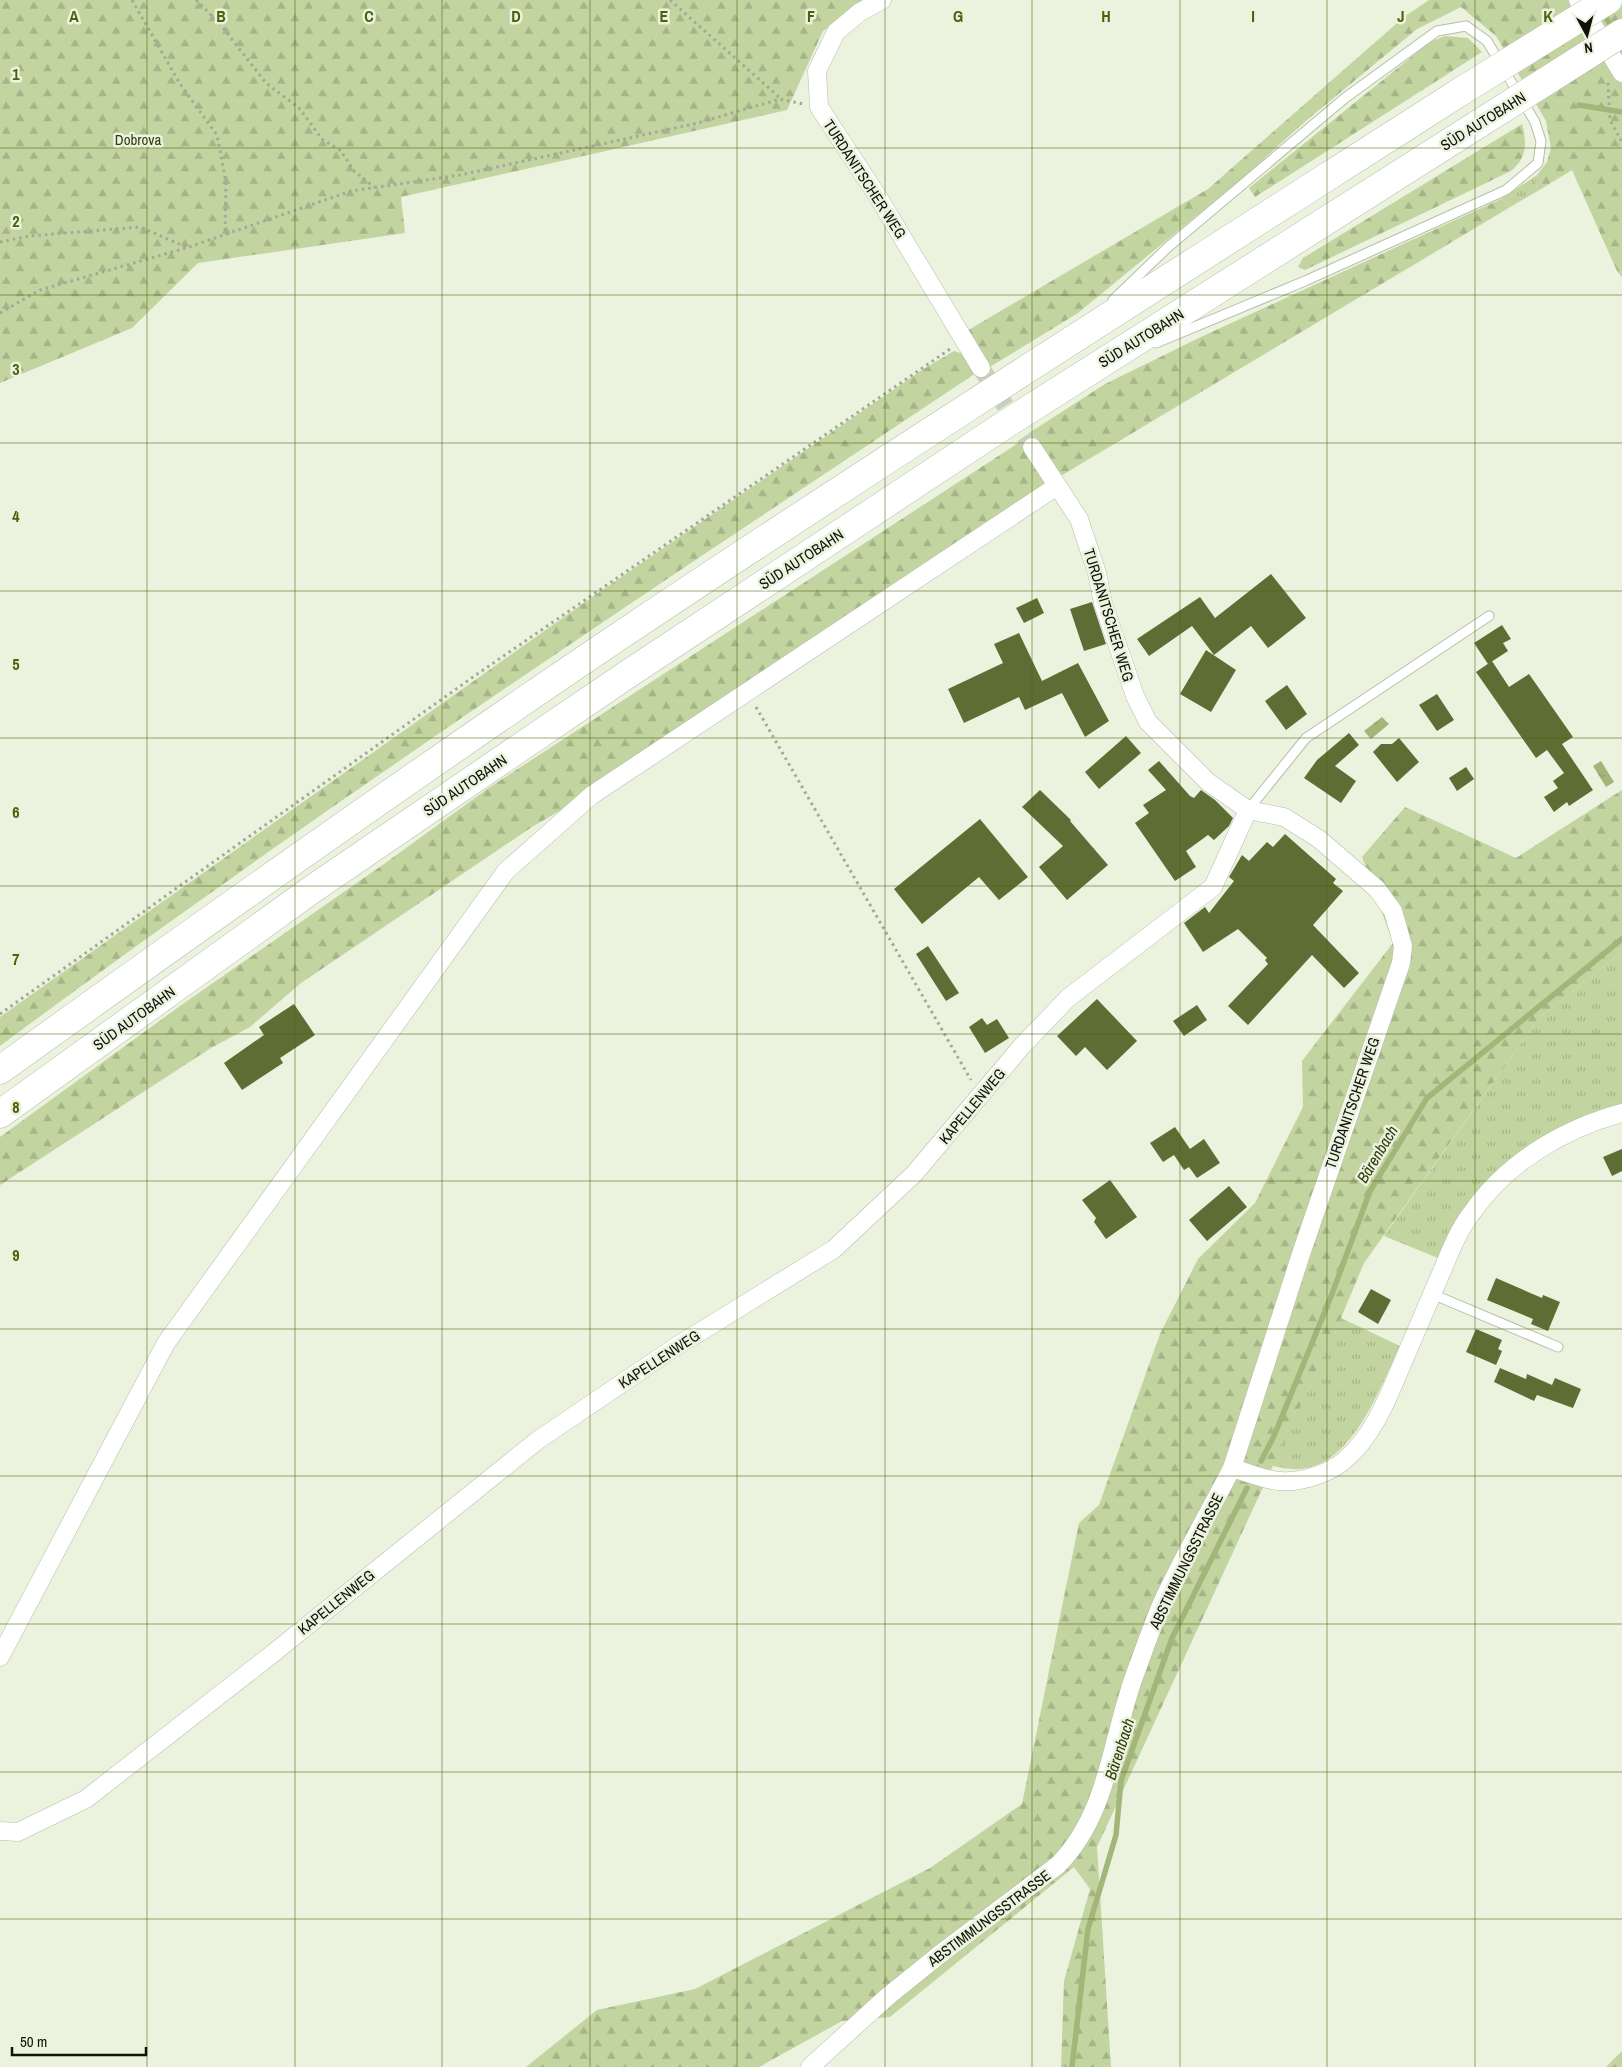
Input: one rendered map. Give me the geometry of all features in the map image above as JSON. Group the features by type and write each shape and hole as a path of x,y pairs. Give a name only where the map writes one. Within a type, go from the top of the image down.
{"highway":[{"path":"0,1070 297,856 615,639 1071,341 1460,92 1608,0"},
{"name":"SÜD AUTOBAHN","path":"0,1114 314,888 551,726 1091,370 1622,33"}],"street":[{"name":"TURDANITSCHER WEG","path":"882,0 860,12 836,32 817,71 818,107 878,196 981,368"},
{"path":"1578,0 1622,72"},
{"name":"TURDANITSCHER WEG","path":"1032,447 1079,519 1098,573 1103,603 1135,696 1148,722 1208,782 1248,810 1284,818 1319,839 1377,889 1393,911 1403,946 1400,963 1302,1251 1232,1468"},
{"path":"0,1657 166,1343 506,871 592,795 1057,486"},
{"name":"KAPELLENWEG","path":"0,1831 18,1832 86,1799 271,1655 538,1440 674,1348 834,1249 914,1174 1022,1046 1068,998 1213,888 1248,810"},
{"path":"1232,1468 1279,1481 1302,1480 1323,1473 1346,1460 1363,1441 1383,1409 1454,1244 1470,1214 1501,1178 1534,1152 1575,1131 1622,1113"},
{"name":"ABSTIMMUNGSSTRASSE","path":"810,2067 895,1991 939,1955 1058,1866 1073,1851 1094,1811 1109,1768 1134,1677 1162,1603 1232,1468"}],"lane":[{"path":"1071,341 1167,248 1345,98 1437,31 1466,26 1487,41 1535,122 1541,142 1538,163 1506,190 1305,281 1091,370"},
{"path":"1248,810 1306,738 1489,616"},
{"path":"1432,1294 1558,1347"}],"path":[{"path":"132,0 180,84 217,135 226,182 225,234"},
{"path":"196,0 220,24 266,83 299,108 322,139 341,151 354,171 375,187"},
{"path":"670,0 780,99"},
{"path":"0,313 40,290 186,248 351,191 460,175 679,127 780,99 818,107"},
{"path":"1608,102 1610,120 1622,142"},
{"path":"0,242 30,236 140,227 186,248"},
{"path":"0,1014 473,676 963,340"},
{"path":"746,692 970,1079 987,1088"}],"green space":[{"name":"Dobrova","path":"0,0 873,0 823,31 787,110 401,197 405,233 198,263 132,328 0,383"},
{"path":"1429,0 1622,0 1622,277 1617,271 1572,170 1536,192 1537,175 1547,162 1551,148 1546,121 1496,36 1461,7 1417,29 1307,120 1241,179 1078,313 988,368 965,332 1208,189 1404,17"},
{"path":"1445,36 1468,38 1482,52 1255,197 1249,188 1430,42"},
{"path":"1522,124 1525,138 1523,155 1511,171 1305,270 1298,267 1303,258"},
{"path":"1537,175 1536,192 1512,206 1501,199"},
{"path":"1501,199 1512,206 1059,477 1029,433 1105,384 1203,336"},
{"path":"954,351 964,354 979,371 362,786 241,871 0,1046 0,1017 588,600 922,370"},
{"path":"1023,440 1049,479 1043,487 718,700 583,797 532,827 301,983 250,1027 211,1048 0,1185 0,1137 180,1006 384,864 490,787"},
{"path":"1622,790 1622,952 1539,1018 1364,1263 1341,1318 1097,1847 1111,2067 1061,2067 1064,1981 1090,1889 1074,1867 890,2017 842,2021 759,2067 526,2067 597,2010 695,1989 930,1868 1022,1804 1079,1523 1099,1505 1160,1334 1198,1259 1255,1203 1303,1107 1302,1061 1393,943 1362,857 1405,807 1516,858"},
{"path":"1622,952 1622,1106 1578,1119 1455,1224 1438,1258 1384,1236 1539,1018"},
{"path":"1341,1318 1400,1346 1362,1422 1349,1440 1335,1454 1318,1465 1299,1469 1272,1466"},
{"path":"1622,2051 1622,2067 1606,2067"}],"water":[{"path":"1382,717 1389,724 1371,739 1364,731"},
{"path":"1601,761 1614,782 1606,787 1593,766"}],"building":[{"path":"1271,574 1306,618 1268,648 1251,626 1214,655 1192,626 1149,656 1137,639 1200,597 1215,618"},
{"path":"1037,598 1044,613 1024,623 1016,608"},
{"path":"1092,602 1106,644 1084,651 1070,609"},
{"path":"1502,625 1511,639 1503,643 1508,651 1488,664 1474,643"},
{"path":"1019,633 1042,681 1078,663 1109,721 1085,737 1062,693 1025,710 1019,697 964,723 948,689 1003,663 994,644"},
{"path":"1206,650 1236,670 1211,712 1180,694"},
{"path":"1492,661 1509,687 1529,674 1573,737 1562,744 1593,790 1569,806 1567,802 1554,812 1544,797 1558,788 1553,781 1564,773 1547,750 1536,758 1476,672"},
{"path":"1287,685 1307,714 1286,730 1265,701"},
{"path":"1437,694 1454,720 1437,731 1419,705"},
{"path":"1349,733 1359,745 1335,766 1356,781 1341,803 1304,778 1317,760"},
{"path":"1126,736 1141,753 1099,789 1085,772"},
{"path":"1399,738 1419,762 1397,782 1373,752 1381,744 1392,744"},
{"path":"1159,761 1190,796 1194,798 1201,790 1215,800 1233,818 1229,826 1214,840 1208,835 1186,851 1196,867 1175,881 1135,823 1149,813 1143,805 1166,790 1148,770"},
{"path":"1466,767 1474,779 1457,791 1449,778"},
{"path":"1040,790 1071,820 1108,865 1067,900 1039,867 1063,846 1022,807"},
{"path":"980,819 1028,877 999,900 979,877 922,924 894,889"},
{"path":"1285,834 1336,879 1333,883 1343,891 1313,925 1359,973 1344,988 1312,955 1248,1025 1228,1006 1268,964 1265,960 1267,958 1238,929 1203,952 1184,923 1205,907 1209,913 1234,881 1229,877 1242,855 1249,861 1267,842 1273,847"},
{"path":"928,946 959,993 946,1001 916,954"},
{"path":"1097,999 1137,1041 1107,1070 1085,1047 1076,1056 1057,1036"},
{"path":"294,1004 315,1035 280,1058 283,1063 242,1090 224,1063 264,1035 259,1027"},
{"path":"1197,1005 1207,1020 1184,1036 1173,1021"},
{"path":"982,1018 987,1025 997,1019 1009,1038 985,1053 969,1027"},
{"path":"1175,1127 1190,1149 1204,1139 1220,1163 1197,1178 1189,1167 1184,1170 1174,1155 1163,1162 1150,1143"},
{"path":"1622,1149 1622,1171 1612,1176 1603,1157"},
{"path":"1110,1180 1137,1217 1106,1239 1094,1222 1096,1218 1082,1200"},
{"path":"1229,1186 1247,1207 1207,1241 1189,1220"},
{"path":"1496,1278 1542,1298 1543,1295 1560,1302 1548,1331 1531,1324 1533,1319 1487,1300"},
{"path":"1371,1289 1391,1300 1378,1324 1358,1312"},
{"path":"1476,1329 1502,1340 1498,1349 1502,1351 1496,1365 1466,1352"},
{"path":"1500,1368 1526,1379 1527,1374 1552,1385 1555,1378 1581,1389 1573,1408 1537,1395 1534,1401 1494,1382"}],"waterway":[{"name":"Bärenbach","path":"1603,12 1613,30"},
{"path":"1579,105 1622,112"},
{"name":"Bärenbach","path":"1261,1461 1274,1436 1332,1294 1370,1191 1427,1098 1622,939"},
{"name":"Bärenbach","path":"1072,2067 1088,1929 1116,1835 1121,1781 1172,1638 1247,1488"}],"tunnel":[{"path":"981,368 1032,447"}]}
